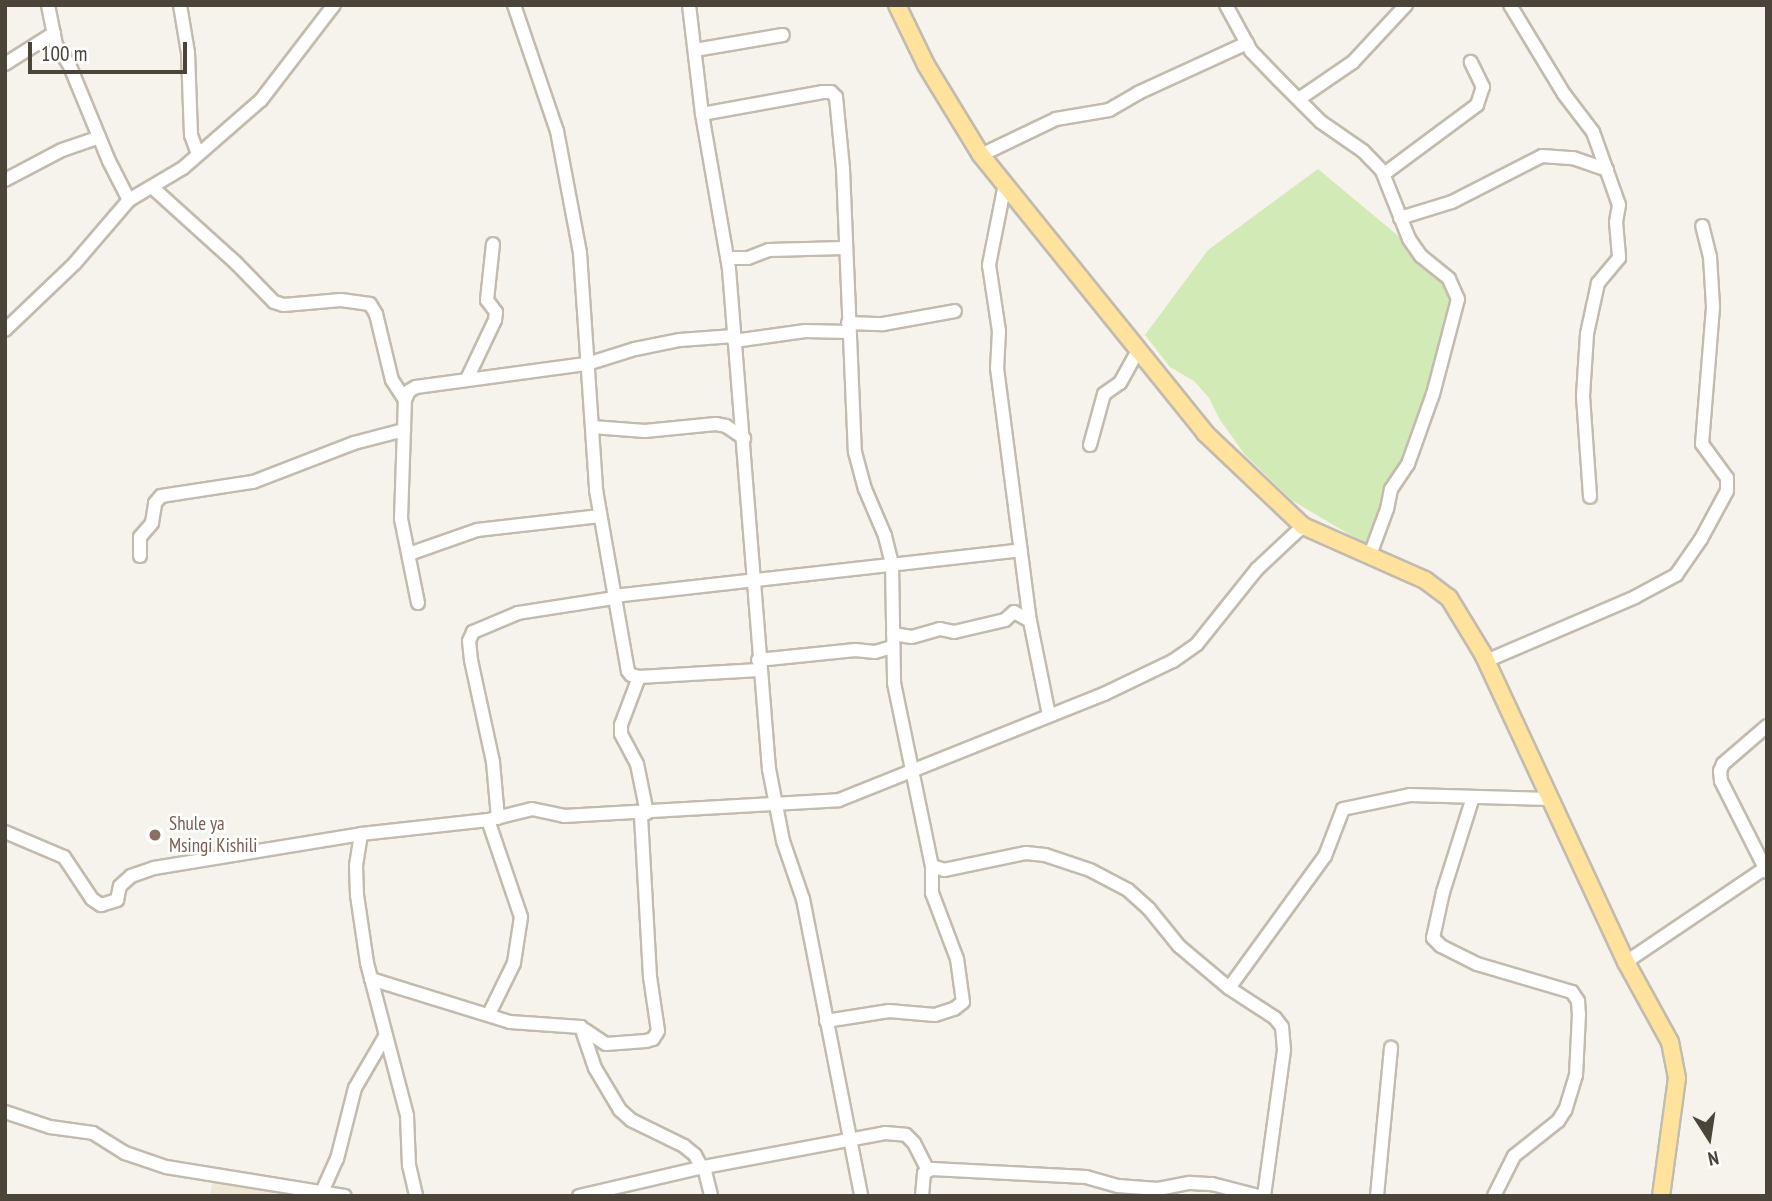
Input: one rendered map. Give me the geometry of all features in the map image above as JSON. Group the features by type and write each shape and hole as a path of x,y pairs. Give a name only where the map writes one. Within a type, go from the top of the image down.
{"main road":[{"path":"897,5 926,65 981,155 1205,433 1303,526 1425,580 1449,598 1486,661 1626,962 1670,1042 1675,1059 1674,1115 1661,1196"}],"street":[{"path":"48,5 56,46 69,64 129,200"},
{"path":"180,5 188,53 191,135 198,154"},
{"path":"5,330 75,263 129,200 153,188 198,154 261,100 334,5"},
{"path":"514,5 559,143 582,268 600,516 631,676 759,665 855,650 875,652 893,641 940,629 954,632 1005,620 1014,612 1030,621"},
{"path":"689,5 702,114 727,258 744,438 759,665 774,805 803,899 861,1196"},
{"path":"1226,5 1247,43 1299,99 1328,127 1363,151 1384,174 1400,218 1421,256 1449,279 1458,299 1433,394 1408,464 1391,489 1387,509 1370,555"},
{"path":"1299,99 1353,62 1406,5"},
{"path":"1510,5 1564,94 1592,132 1619,205 1616,222 1620,249 1615,265 1598,283 1589,316 1583,382 1590,497"},
{"path":"5,64 54,33"},
{"path":"695,50 783,35"},
{"path":"981,155 1045,123 1069,115 1109,110 1138,93 1247,43"},
{"path":"1384,174 1477,105 1483,87 1471,62"},
{"path":"702,114 785,98 834,94 843,169 844,248 855,452 865,489 885,536 892,564 894,683 915,791 928,835 932,893 957,958 963,1002 954,1009 935,1014 889,1011 827,1021"},
{"path":"5,180 62,150 99,137"},
{"path":"1400,218 1452,202 1542,156 1573,158 1608,170"},
{"path":"1004,184 989,265 999,331 997,368 1030,621 1049,715"},
{"path":"153,188 235,262 274,302 285,305 341,300 370,304 376,314 396,389 405,400"},
{"path":"1486,661 1634,597 1675,575 1701,539 1727,491 1727,478 1702,444 1713,306 1710,257 1702,226"},
{"path":"467,379 495,320 495,312 487,300 493,244"},
{"path":"727,258 748,258 769,250 844,248"},
{"path":"418,603 401,519 405,400 409,391 416,387 587,364 635,349 680,340 734,339 883,324 954,311"},
{"path":"1090,445 1104,394 1120,383 1138,350"},
{"path":"592,427 645,431 716,424 726,426 744,438"},
{"path":"140,556 140,537 152,523 155,503 160,496 253,482 354,443 404,430"},
{"path":"409,554 477,530 600,516"},
{"path":"5,832 64,857 92,899 101,905 117,900 120,886 140,871 361,834 493,819 532,809 564,816 839,800 1104,694 1173,661 1197,644 1256,569 1303,526"},
{"path":"489,1014 514,962 521,918 493,819 493,762 471,660 469,641 473,632 518,613 614,597 1020,550"},
{"path":"371,979 524,1025 565,1024 584,1030 606,1044 653,1039 657,1031 650,977 644,813 637,764 621,734 621,725 639,677"},
{"path":"1626,962 1766,869 1721,781 1720,771 1723,764 1767,726"},
{"path":"886,782 915,791"},
{"path":"1228,988 1325,856 1341,810 1410,795 1549,799"},
{"path":"1473,797 1443,892 1433,938 1441,946 1476,964 1573,992 1578,1001 1579,1014 1576,1074 1565,1110 1558,1121 1514,1156 1494,1196"},
{"path":"361,834 356,866 357,895 371,979 407,1116 409,1165 416,1196"},
{"path":"932,866 944,870 1026,853 1045,855 1090,870 1128,890 1149,909 1179,946 1228,988 1275,1018 1284,1037 1264,1196"},
{"path":"584,1030 594,1068 615,1103 631,1120 684,1146 695,1155 703,1168 711,1196"},
{"path":"322,1192 337,1159 355,1087 386,1035"},
{"path":"1377,1196 1391,1048"},
{"path":"5,1112 41,1124 93,1133 125,1153 166,1167 345,1196"},
{"path":"579,1196 849,1139 901,1133 914,1143 928,1170"},
{"path":"922,1196 924,1173 928,1170 1086,1177 1118,1186 1158,1189 1190,1183 1238,1189 1258,1196"}],"shaded area":[{"path":"213,1179 301,1196 210,1196"}],"green space":[{"path":"1318,169 1396,234 1458,295 1420,439 1398,464 1374,549 1293,501 1245,455 1220,420 1209,398 1194,381 1170,367 1145,335 1208,250"}],"place":[{"name":"Shule ya Msingi Kishili","path":"155,835"}]}
